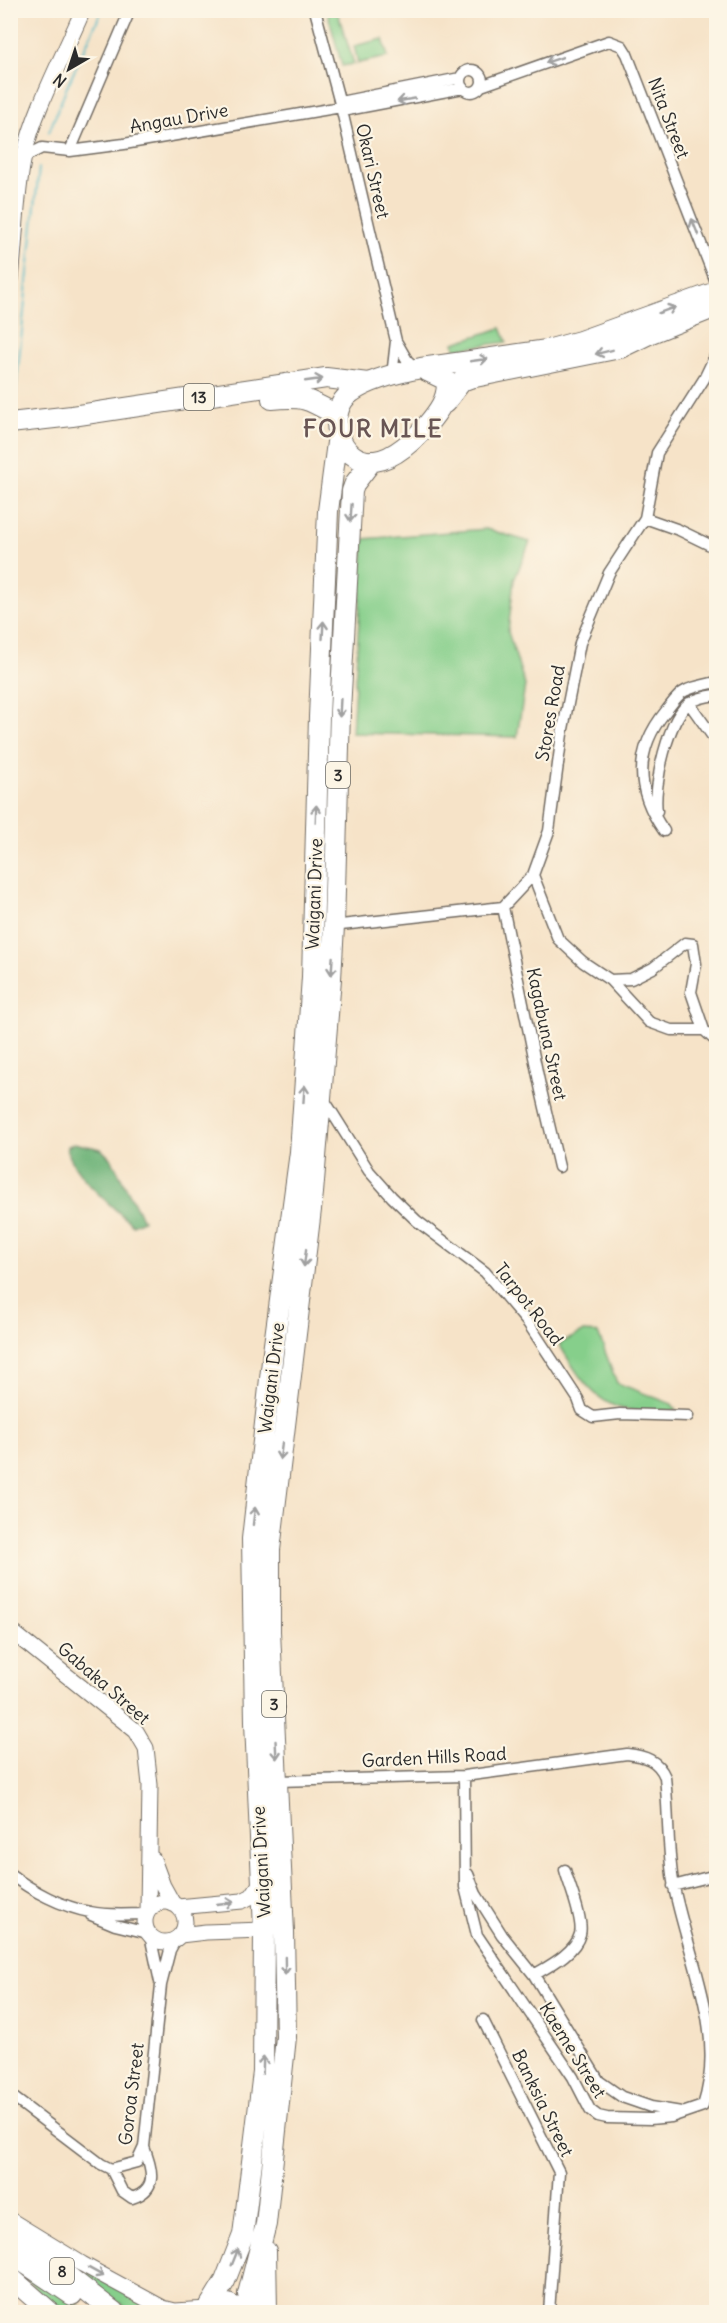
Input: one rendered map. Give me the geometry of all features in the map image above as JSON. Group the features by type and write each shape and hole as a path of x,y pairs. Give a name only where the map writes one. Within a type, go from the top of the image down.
{"highway":[{"name":"13","path":"372,461 354,455 345,447 337,425 338,406 351,392 371,383 419,369 547,350 580,341 717,292"},
{"path":"372,461 382,460 397,452 422,431 462,381 620,348 717,307"},
{"path":"419,369 446,380 448,387 439,411"},
{"name":"13","path":"19,428 327,378 371,383"},
{"name":"13","path":"19,428 70,429 296,397 314,402 337,425"},
{"name":"Waigani Drive","path":"207,2311 225,2281 243,2235 263,2072 264,1930 255,1722 252,1539 300,1152 313,928 319,717 328,523 337,425"},
{"name":"Waigani Drive","path":"251,2313 248,2294 266,2224 286,2037 281,1844 270,1631 270,1550 314,1193 334,926 340,711 351,508 355,483 372,461"},
{"path":"288,1239 296,1228 306,1135 312,1131 318,1132"},
{"path":"253,1608 259,1611 264,1609 264,1552 266,1535 273,1521"},
{"path":"255,1722 261,1706 260,1633 265,1630 270,1631"},
{"path":"264,1930 272,1930 277,1925 276,1854 281,1844"},
{"path":"266,2224 267,2313"},
{"name":"8","path":"10,2231 114,2313"},
{"name":"8","path":"10,2253 96,2313"},
{"path":"10,2277 50,2313"},
{"path":"207,2311 228,2304 245,2313"}],"street":[{"path":"10,286 17,199 30,133 83,10"},
{"path":"70,151 130,10"},
{"name":"Okari Street","path":"315,10 341,107 396,341 407,360 419,369"},
{"name":"Nita Street","path":"481,86 609,40 622,46 717,282"},
{"path":"466,70 474,70 480,75 481,86 473,92 461,83 466,70"},
{"name":"Angau Drive","path":"24,157 42,148 70,151 124,144 341,107 461,83"},
{"name":"Okari Street","path":"392,376 396,341"},
{"name":"Stores Road","path":"503,907 533,875 549,831 562,734 580,643 609,573 645,518 657,453 704,379 717,354"},
{"path":"645,518 679,530 717,548"},
{"path":"717,682 683,691 648,737 641,765 652,814 662,828 655,799 662,760 673,726 689,703 717,695"},
{"path":"689,703 717,741"},
{"path":"533,875 558,939 583,962 610,980 649,1022 671,1030 704,1030"},
{"path":"313,928 503,907"},
{"name":"Kagabuna Street","path":"503,907 537,1074 560,1167"},
{"path":"610,980 631,979 653,968 685,943 693,944 696,964 691,992 704,1030 717,1041"},
{"name":"Tarpot Road","path":"321,1095 369,1171 392,1197 417,1221 484,1272 528,1323 578,1399 582,1410 593,1417 620,1414 688,1416"},
{"name":"Gabaka Street","path":"10,1630 136,1731 146,1748 150,1785 147,1912"},
{"name":"Garden Hills Road","path":"277,1781 464,1776 627,1754"},
{"name":"Kaeme Street","path":"464,1776 465,1887 477,1935 573,2077 590,2110 598,2116 607,2118 671,2117 703,2106 712,2066 709,2006 673,1886 665,1777 661,1767 652,1759 627,1754"},
{"name":"Gabaka Street","path":"150,1851 161,1881 176,1905"},
{"path":"466,1868 476,1894 502,1935 534,1975 600,2081 622,2097 651,2107 685,2112"},
{"path":"534,1975 568,1952 581,1933 565,1870"},
{"path":"10,1874 49,1897 89,1912 100,1920 149,1934 162,1942 206,1932 264,1930"},
{"path":"673,1886 717,1875"},
{"path":"89,1912 147,1912 159,1903 176,1905 242,1901 252,1896 262,1881"},
{"path":"176,1905 184,1917 184,1929 178,1937"},
{"path":"147,1912 145,1926 149,1934"},
{"name":"Goroa Street","path":"149,1934 161,1985"},
{"name":"Goroa Street","path":"10,2095 90,2157 111,2169 137,2163 144,2147 161,1985 170,1950 178,1937"},
{"name":"Banksia Street","path":"483,2020 559,2172 549,2313"},
{"path":"111,2169 122,2191 132,2198 143,2194 150,2185 152,2172 144,2147"},
{"path":"10,2220 82,2264 163,2308 176,2311 207,2311"}],"green space":[{"path":"327,11 337,11 354,64 342,66"},
{"path":"383,39 388,57 358,63 354,46"},
{"path":"501,328 507,342 455,349 454,343"},
{"path":"486,529 530,542 514,580 508,632 525,685 517,737 352,733 364,539"},
{"path":"74,1143 101,1149 112,1160 143,1220 133,1225 84,1178 76,1168 67,1147"},
{"path":"583,1332 598,1333 617,1383 672,1404 676,1411 629,1410 617,1407 596,1394 579,1375 559,1344"},
{"path":"63,2259 163,2312 130,2312"},
{"path":"11,2262 57,2289 87,2312 57,2312"}],"waterway":[{"path":"49,132 102,10"},
{"path":"13,416 39,168"},
{"path":"10,451 13,430"}],"district":[{"name":"FOUR MILE","path":"373,428"}]}
